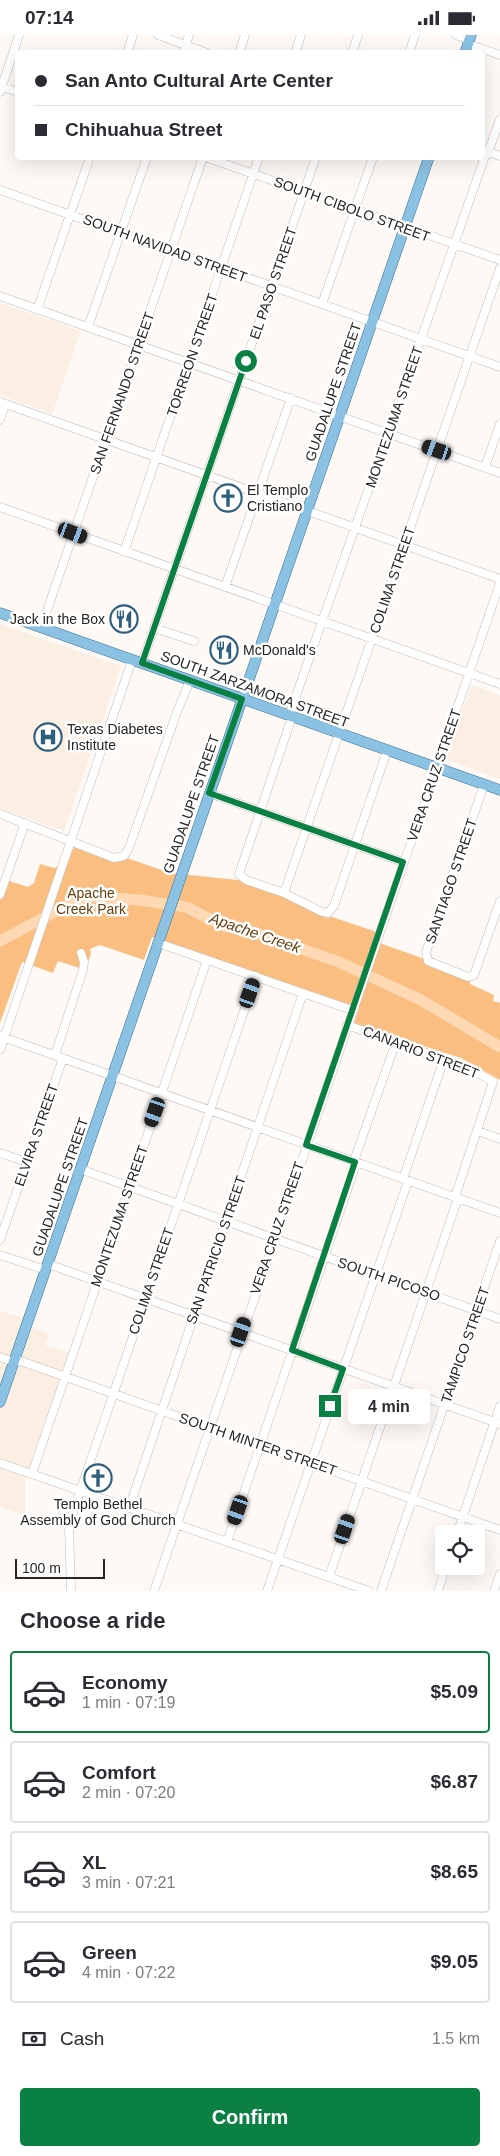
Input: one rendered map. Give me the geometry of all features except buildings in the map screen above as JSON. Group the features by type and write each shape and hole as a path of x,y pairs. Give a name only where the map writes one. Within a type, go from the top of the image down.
{"main road":[{"name":"GUADALUPE STREET","path":"0,1402 428,160"},
{"name":"SOUTH ZARZAMORA STREET","path":"0,613 500,790"}],"street":[{"path":"15,90 2,84 20,35"},
{"path":"128,50 133,35"},
{"path":"158,35 184,49 188,35"},
{"path":"240,50 245,35"},
{"path":"297,50 302,35"},
{"path":"353,50 358,35"},
{"path":"410,50 415,35"},
{"path":"456,35 468,43 500,55"},
{"name":"MONTEZUMA STREET","path":"485,151 500,119"},
{"path":"485,151 500,157"},
{"path":"37,309 89,160"},
{"path":"87,326 146,160"},
{"name":"SAN FERNANDO STREET","path":"40,627 203,160"},
{"name":"SOUTH CIBOLO STREET","path":"213,160 500,260"},
{"name":"TORREON STREET","path":"124,552 258,160"},
{"name":"EL PASO STREET","path":"0,1050 2,1037 71,841 137,662 154,628 315,160"},
{"path":"322,304 372,160"},
{"name":"MONTEZUMA STREET","path":"284,893 242,878 239,871 290,716 482,160"},
{"name":"SOUTH NAVIDAD STREET","path":"0,190 500,367"},
{"name":"COLIMA STREET","path":"284,893 500,268"},
{"path":"0,296 500,473"},
{"path":"225,587 291,398"},
{"path":"0,420 3,403 500,579"},
{"path":"485,467 500,424"},
{"path":"0,507 500,684"},
{"name":"VERA CRUZ STREET","path":"154,1591 241,1332 500,583"},
{"path":"154,628 194,641"},
{"path":"0,815 114,858 121,858 129,848 190,681"},
{"path":"284,893 322,912 329,912 334,906 387,751"},
{"name":"SANTIAGO STREET","path":"484,785 426,955 430,963 472,977 476,973 500,901"},
{"path":"209,793 403,862"},
{"path":"0,895 25,823"},
{"path":"158,943 352,1009"},
{"name":"ELVIRA STREET","path":"0,1240 27,1162 59,1057 83,970 84,963 81,953"},
{"name":"MONTEZUMA STREET","path":"32,1474 207,959"},
{"name":"COLIMA STREET","path":"71,1591 70,1527 80,1491 256,976"},
{"name":"SAN PATRICIO STREET","path":"129,1508 303,993"},
{"name":"CANARIO STREET","path":"347,1025 473,1070 493,1082 478,1131"},
{"path":"2,1037 500,1213"},
{"path":"227,1542 396,1042"},
{"path":"267,1591 375,1275 444,1059"},
{"path":"329,1577 426,1293 478,1131 500,1139"},
{"path":"0,1153 27,1162"},
{"name":"SOUTH PICOSO","path":"80,1169 500,1319"},
{"name":"TAMPICO STREET","path":"381,1591 500,1241"},
{"path":"0,1255 97,1281 497,1423"},
{"name":"SOUTH MINTER STREET","path":"0,1357 65,1376 500,1530"},
{"path":"460,1525 497,1423 500,1406"},
{"path":"0,1463 329,1577 356,1589 369,1591"},
{"path":"494,1591 500,1574"},
{"path":"438,1591 443,1575"}],"shaded area":[{"path":"0,303 81,331 52,414 0,395"},
{"name":"Texas Diabetes Institute","path":"0,624 121,666 64,831 0,808"},
{"path":"472,685 500,695 500,779 445,759"},
{"path":"0,1311 21,1317 33,1328 49,1333 45,1345 69,1353 25,1478 25,1515 0,1507"}],"green space":[{"name":"Apache Creek Park","path":"76,847 116,862 127,858 170,873 238,880 281,896 327,918 332,917 374,931 382,944 422,958 426,964 470,981 470,984 494,995 493,1001 500,1003 500,1080 461,1058 354,1024 359,1008 152,937 144,960 100,945 90,949 91,954 85,970 58,961 53,973 22,962 0,1023 0,900 9,881 28,887 34,883 40,864 54,868 68,863 73,849"}],"waterway":[{"name":"Apache Creek","path":"0,941 85,896 140,900 186,907 226,927 239,927 339,962 421,1000 500,1047"}],"place":[{"name":"El Templo Cristiano","path":"228,498"},
{"name":"Jack in the Box","path":"124,619"},
{"name":"McDonald's","path":"224,650"},
{"name":"Texas Diabetes Institute","path":"48,737"},
{"name":"Templo Bethel Assembly of God Church","path":"98,1478"}],"route":[{"path":"246,361 142,663 242,699 209,793 403,862 306,1145 355,1162 354,1170 292,1350 343,1369 330,1406"}]}
